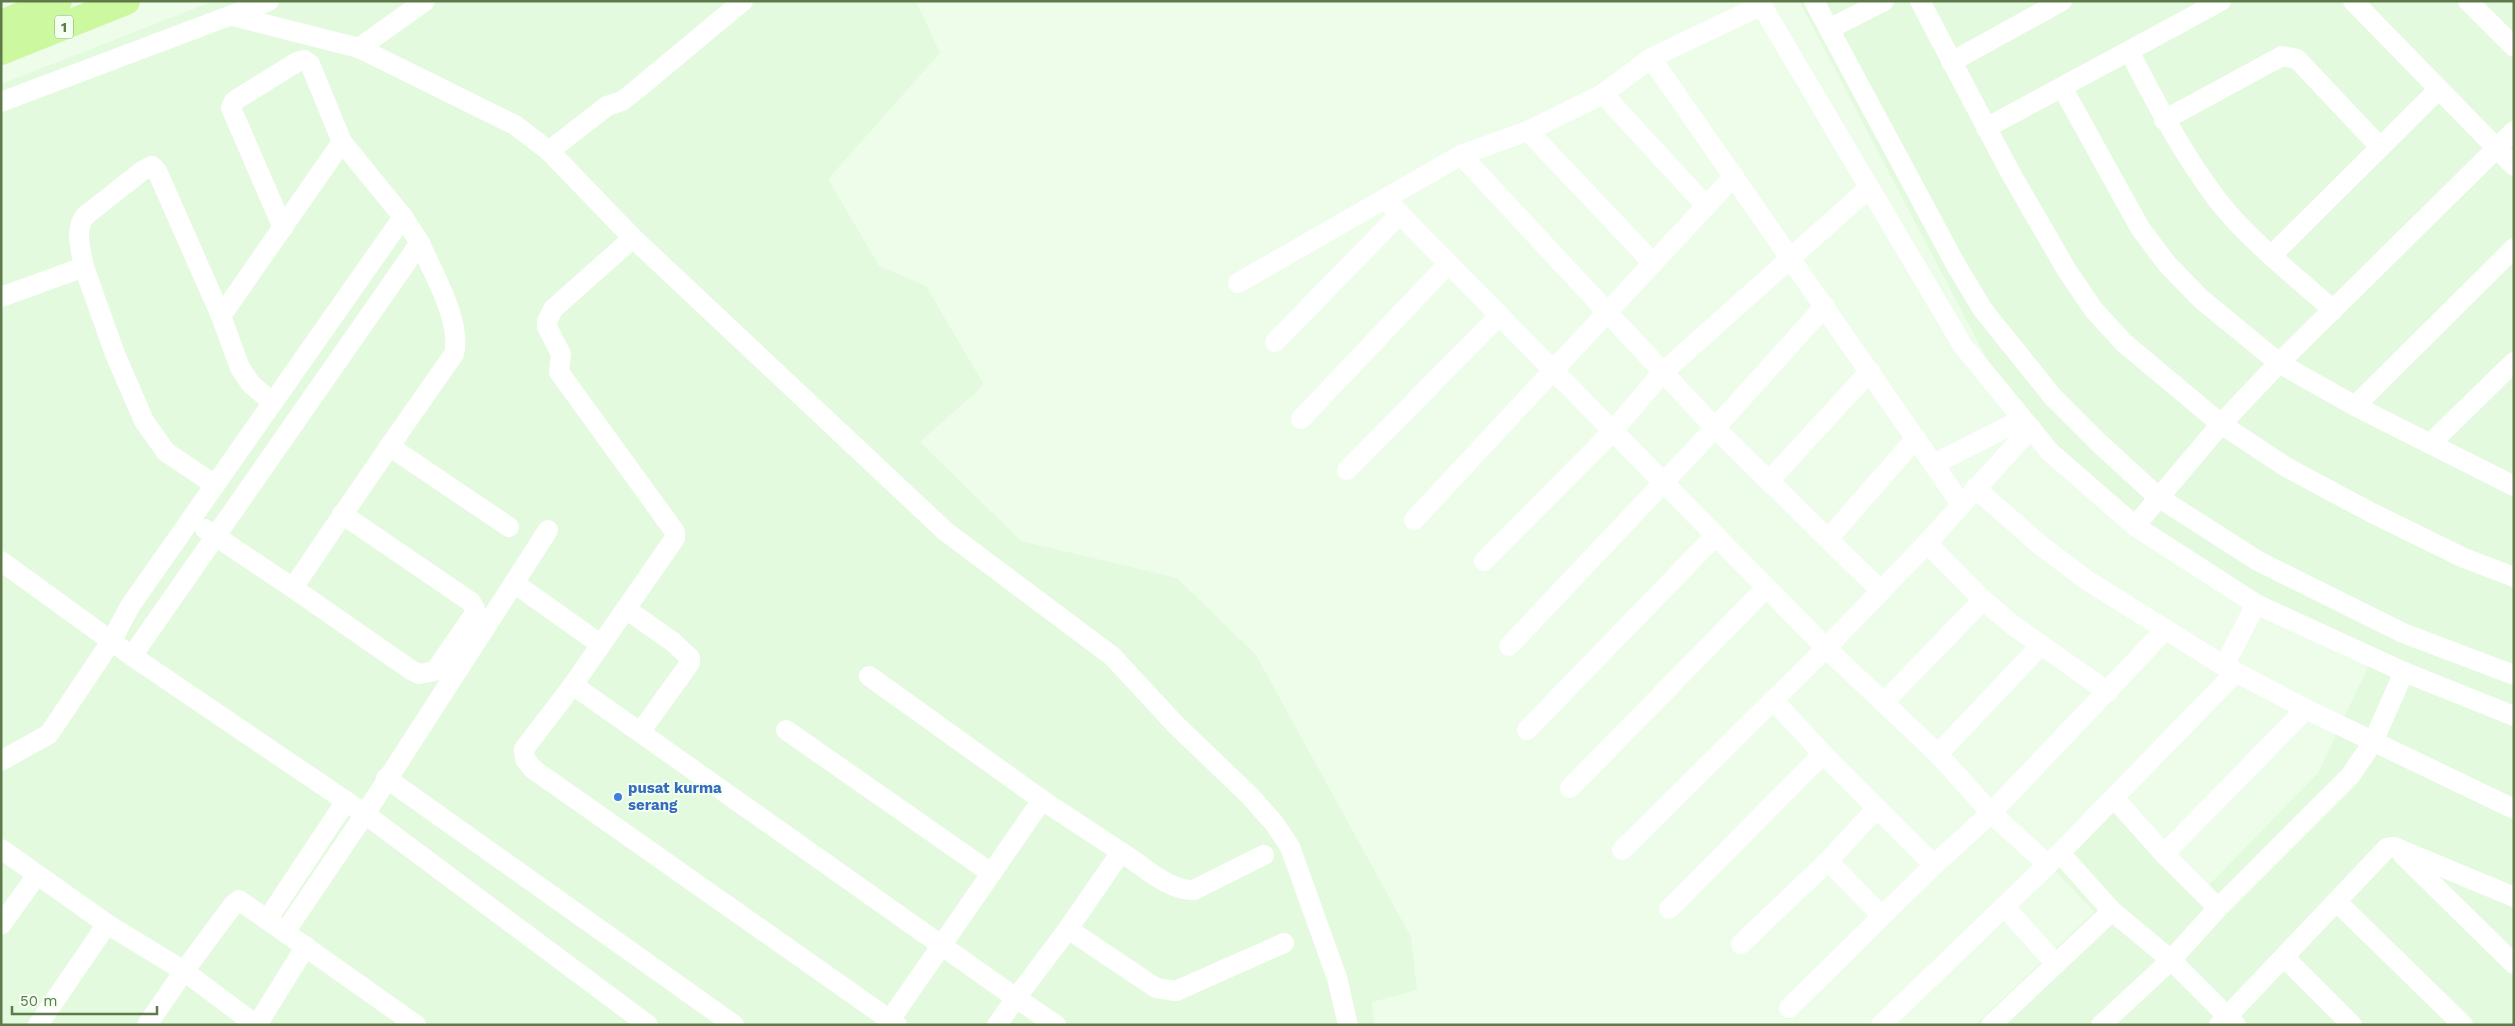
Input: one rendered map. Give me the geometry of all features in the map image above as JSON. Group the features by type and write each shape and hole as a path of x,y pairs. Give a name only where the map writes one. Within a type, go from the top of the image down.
{"highway":[{"name":"1","path":"1,24 58,1"},
{"name":"1","path":"1,52 126,1"}],"street":[{"path":"1,102 269,1"},
{"path":"359,48 425,1"},
{"path":"549,151 607,106 622,102 743,1"},
{"path":"1814,1 1956,265 1983,310 2052,397 2156,500 2258,561 2403,633 2514,675"},
{"path":"1829,29 1884,1"},
{"path":"1920,1 1986,128 2066,269 2093,309 2124,343 2221,424 2286,467 2372,513 2464,558 2514,577"},
{"path":"1951,62 2062,1"},
{"path":"1986,128 2221,1"},
{"path":"2352,1 2514,166"},
{"path":"2468,1 2514,47"},
{"path":"1238,284 1461,155 1528,131 1603,94 1651,58 1760,3 1818,97 1869,188 1964,346 2050,452 2067,469 2138,523 2256,604 2404,672 2514,716"},
{"path":"233,16 359,48 515,125 549,151 633,238 945,531 1112,656 1176,725 1249,795 1274,823 1294,854 1337,978 1348,1025"},
{"path":"2129,51 2164,120 2220,202 2272,256 2333,310"},
{"path":"2164,120 2282,56 2290,56 2297,59 2380,148"},
{"path":"1651,58 1791,256 1961,504"},
{"path":"283,228 231,108 234,101 297,62 304,60 310,64 342,142 403,217 420,243 452,319 457,342 454,354 342,514 293,588"},
{"path":"2062,87 2140,228 2167,264 2201,299 2279,363 2355,406 2513,484"},
{"path":"2272,256 2438,89"},
{"path":"1603,94 1706,206"},
{"path":"1528,131 1653,263"},
{"path":"2138,523 2221,424 2279,363 2514,132"},
{"path":"220,316 342,142"},
{"path":"1461,155 1662,373 1715,428 1881,591"},
{"path":"215,485 166,452 148,428 115,354 84,267 78,231 80,222 142,171 152,166 157,171 220,316 240,368 251,384 273,403"},
{"path":"1414,520 1734,176"},
{"path":"1484,561 1612,432 1662,373 1869,188"},
{"path":"1386,199 1766,588 1826,648 1938,754 1991,813 2053,859 2171,960 2228,1022 2385,849 2391,846 2514,897"},
{"path":"1276,342 1400,214"},
{"path":"1,761 49,734 112,640 130,606 192,521 215,485 403,217"},
{"path":"633,238 553,309 547,322 561,354 558,369 562,377 675,532 672,543 573,685 524,749 525,759 533,769 893,1022 941,946 1042,800"},
{"path":"132,656 420,243"},
{"path":"2355,406 2514,248"},
{"path":"1301,419 1448,264"},
{"path":"1,297 84,267"},
{"path":"1509,646 1715,428 1825,306"},
{"path":"1347,470 1499,316"},
{"path":"2430,444 2514,362"},
{"path":"1770,480 1870,371"},
{"path":"1934,464 2027,424"},
{"path":"1622,850 1826,648 1927,543 2027,424"},
{"path":"1828,538 1916,438"},
{"path":"389,446 509,527"},
{"path":"1975,488 2039,544 2070,567 2165,630 2229,669 2373,742 2514,809"},
{"path":"192,521 419,674 435,671 473,616 475,609 471,602 342,514"},
{"path":"284,932 365,814 386,778 548,530"},
{"path":"1526,730 1715,536"},
{"path":"1927,543 1983,600 2040,646 2108,692"},
{"path":"1,562 132,656 365,814 648,1025"},
{"path":"514,583 600,644"},
{"path":"1570,788 1766,588"},
{"path":"1884,702 1983,600"},
{"path":"1881,1025 2114,798 2229,669 2256,604"},
{"path":"626,609 673,642 690,658 690,663 642,731"},
{"path":"1790,1008 1934,865 1991,813 2165,630"},
{"path":"1938,754 2040,646"},
{"path":"2101,1025 2171,960 2218,908 2350,776 2373,742 2404,672"},
{"path":"869,676 1042,800 1175,887 1194,890 1264,854"},
{"path":"573,685 642,731 941,946 1056,1025"},
{"path":"1772,700 1934,865"},
{"path":"2164,854 2306,709"},
{"path":"786,730 991,872"},
{"path":"1669,909 1823,754"},
{"path":"386,778 734,1025"},
{"path":"2114,798 2164,854 2218,908"},
{"path":"267,920 346,801"},
{"path":"1742,944 1828,861 1877,808"},
{"path":"2396,848 2514,964"},
{"path":"1,849 107,924 184,971 256,1025 306,946"},
{"path":"997,1025 1068,929 1121,852"},
{"path":"1828,861 1882,916"},
{"path":"1,925 37,875"},
{"path":"147,1025 184,971 236,902 242,901 416,1025"},
{"path":"2337,902 2463,1025"},
{"path":"2004,906 2056,964"},
{"path":"1991,1025 2112,911"},
{"path":"38,1025 107,924"},
{"path":"1068,929 1156,988 1164,991 1176,991 1284,943"},
{"path":"2285,958 2352,1025"}],"shaded area":[{"path":"214,1 916,1 940,53 828,179 879,266 926,286 984,385 920,442 1021,541 1177,578 1256,655 1411,937 1417,990 1372,1002 1374,1025 1,1025 1,84"},
{"path":"1799,1 2514,1 2514,1025 1975,1025 2094,912 2051,866 2120,795 2207,887 2318,773 2377,648 2218,589 2079,478 1989,363"}],"place":[{"name":"pusat kurma serang","path":"618,797"}]}
